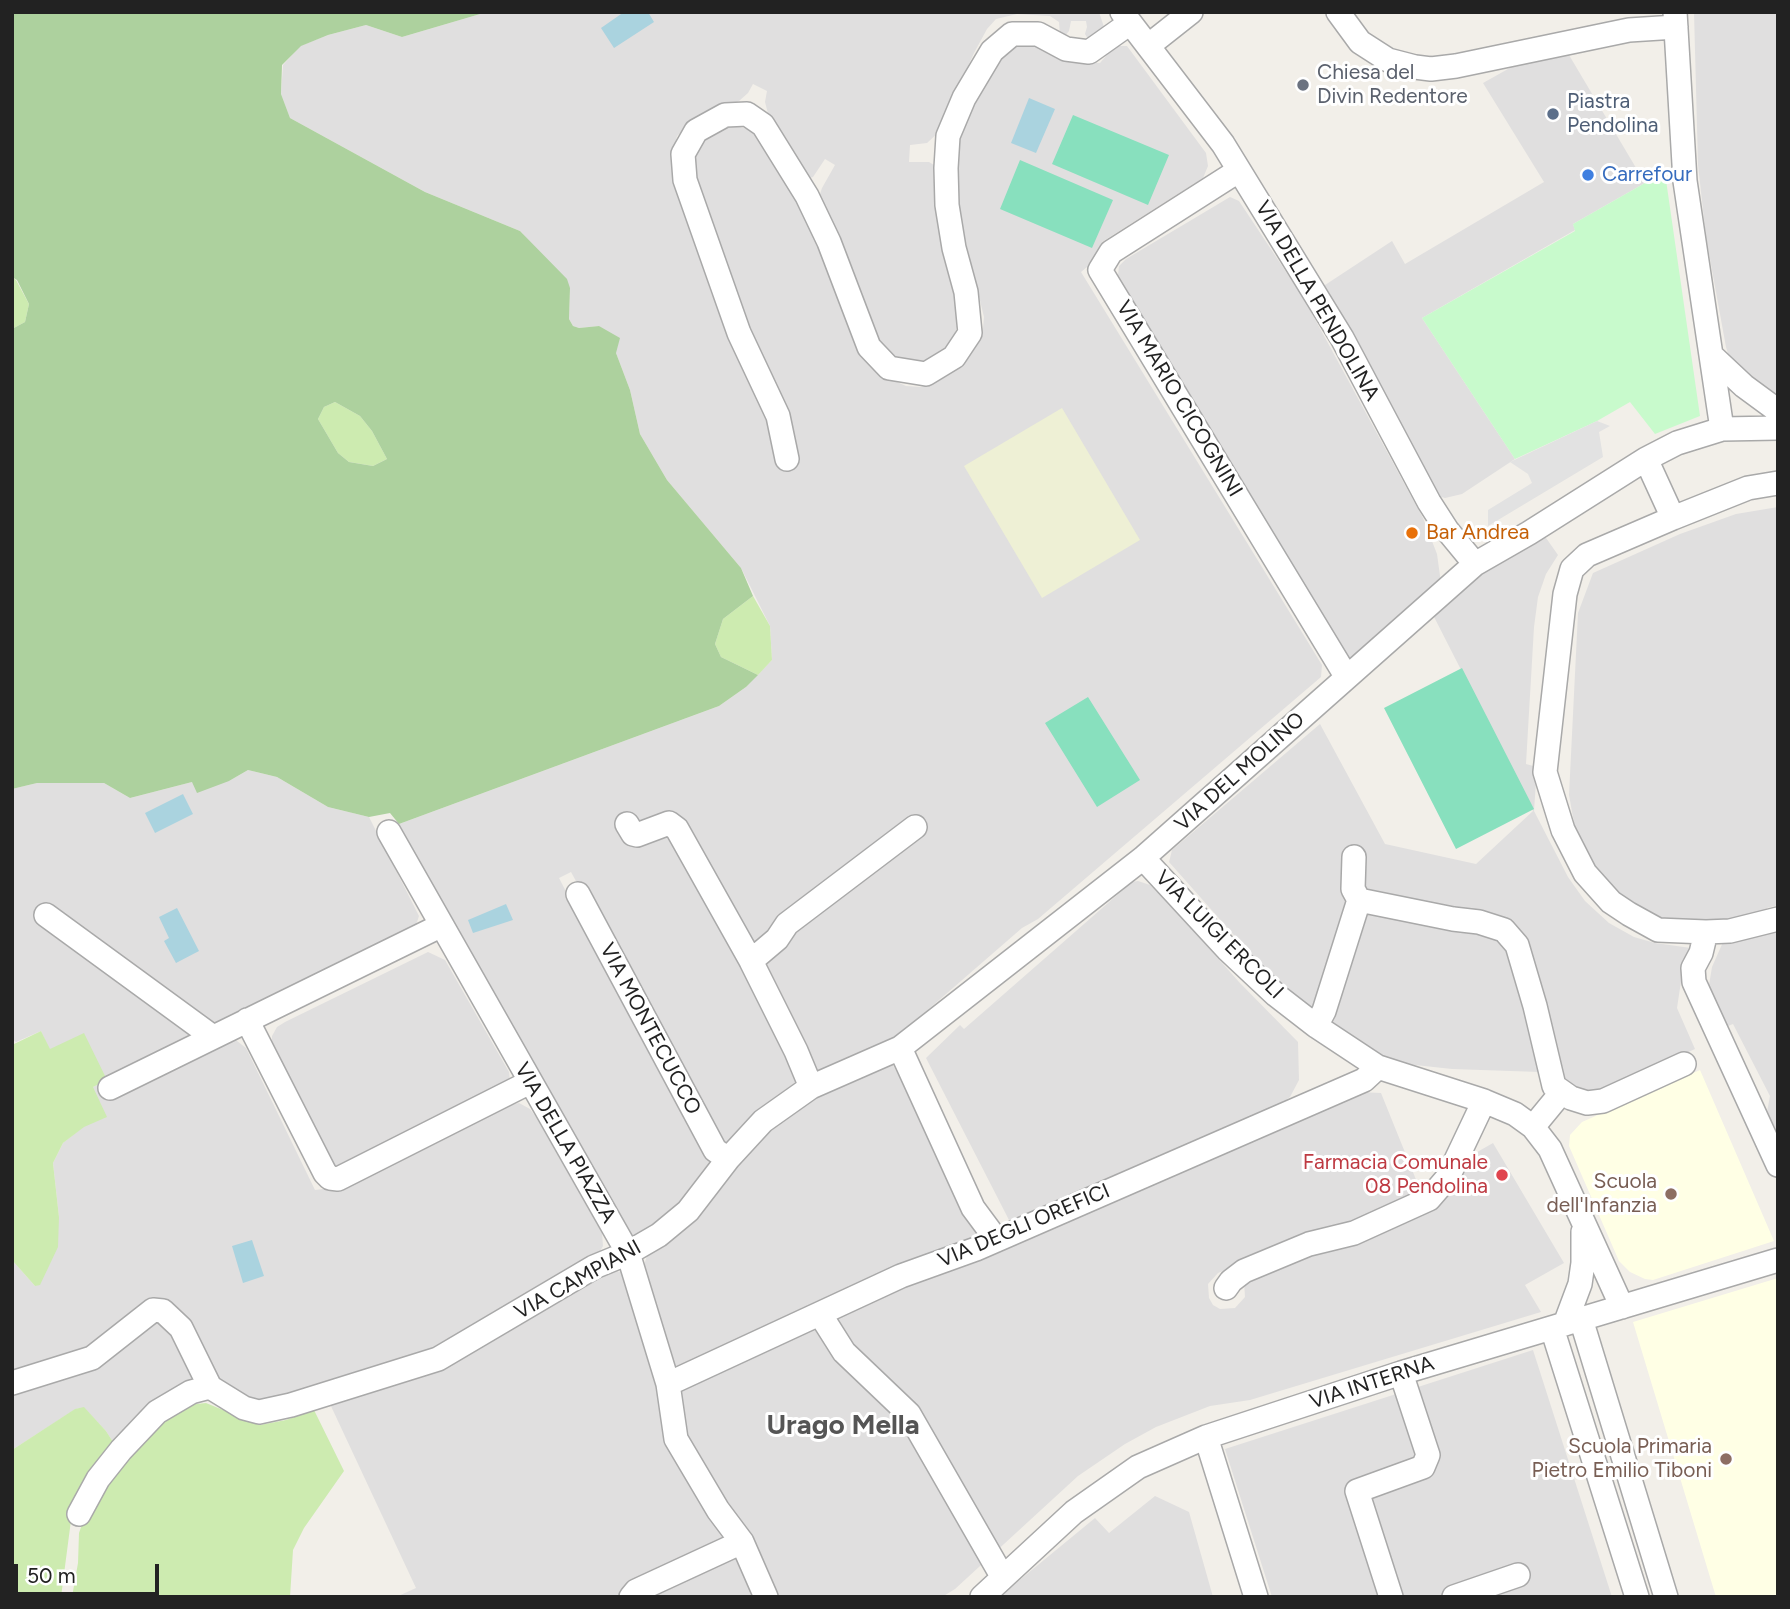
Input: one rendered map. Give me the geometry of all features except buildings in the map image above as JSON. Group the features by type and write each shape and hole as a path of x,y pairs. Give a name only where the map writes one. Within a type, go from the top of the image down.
{"street":[{"path":"1148,46 1191,12"},
{"path":"1338,12 1360,42 1388,60 1431,69 1457,66 1676,20 1685,181 1722,429"},
{"path":"787,459 778,416 739,333 685,180 683,154 696,131 725,115 747,114 763,125 807,197 824,231 869,347 889,368 926,373 954,357 970,332 965,292 947,205 946,169 948,136 964,98 992,51 1012,34 1038,34 1066,49 1089,52 1126,18"},
{"name":"VIA DELLA PENDOLINA","path":"1126,18 1223,144 1264,208 1342,338 1429,502 1447,530 1475,564"},
{"name":"VIA MARIO CICOGNINI","path":"1238,171 1111,252 1100,270 1346,676"},
{"path":"1712,356 1744,386 1778,411"},
{"name":"VIA DEL MOLINO","path":"900,1048 1143,858 1475,564 1646,459 1677,443 1722,429 1778,428"},
{"path":"1646,459 1673,518"},
{"path":"1778,483 1748,488 1673,518 1587,555 1572,569 1564,594 1545,772 1563,830 1585,873 1611,901 1658,930 1730,931 1778,919"},
{"path":"627,824 633,834 637,835 669,823 677,829 751,961 811,1087"},
{"path":"751,961 777,939 787,924 915,827"},
{"name":"VIA DELLA PIAZZA","path":"389,832 628,1253 668,1384 677,1439 718,1510 742,1542 766,1597"},
{"path":"1316,1026 1324,1012 1359,900 1353,889 1354,857"},
{"name":"VIA LUIGI ERCOLI","path":"1143,858 1227,949 1276,995 1316,1026 1378,1067 1484,1101 1515,1114 1533,1127 1550,1149 1622,1307"},
{"name":"VIA MONTECUCCO","path":"578,894 715,1150 728,1159"},
{"path":"1359,900 1479,922 1504,930 1517,945 1535,1006 1552,1081 1561,1093 1580,1102 1594,1103 1684,1064"},
{"path":"46,915 213,1037"},
{"path":"110,1088 440,926"},
{"path":"1706,932 1701,953 1693,968 1694,982 1772,1157 1778,1165"},
{"path":"247,1020 325,1173 330,1178 338,1179 530,1082"},
{"path":"900,1048 973,1208 996,1239"},
{"name":"VIA CAMPIANI","path":"210,1387 244,1408 259,1412 272,1411 438,1359 594,1267 628,1253 659,1235 688,1211 728,1159 763,1121 811,1087 900,1048"},
{"name":"VIA DEGLI OREFICI","path":"668,1384 901,1276 976,1249 1364,1080 1378,1067"},
{"path":"1533,1127 1561,1093"},
{"path":"1226,1288 1244,1271 1309,1244 1354,1233 1429,1199 1448,1177 1484,1101"},
{"name":"VIA LUIGI ERCOLI","path":"1566,1323 1582,1274 1582,1221"},
{"name":"VIA INTERNA","path":"982,1597 1074,1512 1138,1467 1206,1437 1401,1373 1778,1261"},
{"path":"12,1383 104,1352 153,1310 163,1311 181,1328 210,1387 191,1392 157,1412 98,1479 79,1514"},
{"path":"820,1314 844,1352 909,1414 1002,1576"},
{"path":"1566,1323 1637,1597"},
{"path":"1566,1323 1666,1597"},
{"path":"1391,1597 1357,1491 1423,1467 1428,1455 1401,1373"},
{"path":"1206,1437 1256,1597"},
{"path":"631,1597 636,1591 742,1542"},
{"path":"1454,1597 1518,1575"}],"shaded area":[{"path":"487,12 1099,12 1104,27 1094,38 1088,39 1085,34 1086,21 1071,21 1069,31 1064,37 1060,36 1059,22 1050,16 1017,14 996,19 987,29 974,53 938,133 927,143 910,145 909,162 929,162 934,165 937,221 954,292 958,323 952,345 939,357 915,366 882,354 819,197 835,165 825,159 813,177 807,179 772,129 765,102 767,91 753,84 739,101 690,123 677,136 671,162 676,187 712,295 736,350 756,361 690,176 689,153 715,128 733,125 751,130 765,143 812,228 858,352 884,376 906,386 921,387 932,383 977,339 983,328 984,317 954,194 958,138 993,61 1011,44 1033,44 1085,62 1100,63 1112,49 1127,46 1206,153 1208,166 1203,178 1102,242 1093,262 1081,272 1322,665 1321,677 885,1047 817,1078 667,834 789,1050 797,1081 795,1088 885,1051 989,1235 1359,1092 1381,1093 1421,1192 1347,1226 1295,1240 1218,1273 1208,1284 1209,1298 1213,1305 1220,1309 1235,1308 1245,1297 1244,1282 1456,1181 1472,1155 1493,1143 1564,1263 1525,1285 1541,1312 1250,1400 1210,1406 1156,1427 1078,1476 955,1589 942,1597 768,1597 676,1424 645,1282 644,1265 652,1241 732,1148 721,1146 571,872 559,878 660,1074 715,1167 674,1211 626,1245 399,824 719,706 746,687 772,660 770,626 741,568 667,480 640,434 630,390 616,353 599,326 573,326 569,319 570,288 520,231 425,192 290,118 281,94 283,65 300,46 366,25 402,37"},
{"path":"1694,12 1778,12 1778,404 1732,367 1726,347 1706,237 1698,165"},
{"path":"1569,55 1645,183 1573,224 1575,230 1422,318 1515,459 1462,494 1445,498 1438,496 1322,287 1392,241 1405,264 1544,182 1483,83 1524,60"},
{"path":"1230,197 1239,201 1304,299 1423,518 1437,554 1441,583 1350,659 1343,656 1117,284 1119,266 1126,259"},
{"path":"1062,408 1140,540 1042,598 964,466"},
{"path":"1597,421 1610,426 1599,432 1603,457 1488,526 1488,510 1532,483 1528,474 1510,462"},
{"path":"1778,507 1778,905 1767,908 1763,918 1743,923 1652,920 1616,895 1591,865 1576,834 1569,795 1578,613 1593,573 1680,534 1736,514"},
{"path":"1544,535 1558,555 1546,574 1538,597 1534,627 1526,764 1537,767 1534,811 1568,877 1585,901 1609,923 1634,937 1691,948 1684,962 1677,1008 1695,1049 1596,1094 1568,1087 1540,1072 1452,1069 1406,1064 1361,1049 1281,988 1169,862 1172,850 1320,724 1385,844 1476,864 1533,811 1430,609 1477,574"},
{"path":"248,770 277,777 328,807 369,817 419,916 415,928 232,1037 246,1048 315,1190 338,1187 502,1107 519,1103 530,1109 536,1117 602,1233 603,1246 599,1253 433,1347 437,1356 259,1408 218,1388 115,1445 84,1408 76,1409 12,1450 12,1260 35,1286 59,1217 53,1163 63,1143 84,1126 93,1087 106,1080 49,1049 41,1031 16,1042 12,1039 12,789 37,783 104,783 130,798 192,782 229,781"},
{"path":"1132,882 1150,885 1176,911 1239,982 1298,1042 1299,1080 1290,1097 1273,1110 1009,1220 926,1058 960,1025 964,1029"},
{"path":"1778,927 1778,1133 1767,1112 1770,1096 1733,1024 1723,1028 1707,997 1712,967 1723,942"},
{"path":"428,952 445,960 509,1072 510,1081 346,1168 335,1167 327,1160 272,1048 272,1036 277,1027 285,1022"},
{"name":"Scuola dell'Infanzia","path":"1700,1070 1774,1241 1653,1280 1645,1279 1630,1272 1619,1261 1569,1146 1570,1135 1582,1122"},
{"path":"611,1271 628,1272 659,1381 734,1534 756,1597 396,1597 416,1588 330,1404 510,1324"},
{"name":"Scuola Primaria Pietro Emilio Tiboni","path":"1778,1278 1778,1597 1716,1597 1633,1322"},
{"path":"1533,1350 1612,1597 1272,1597 1225,1449"},
{"path":"1155,1496 1189,1512 1213,1597 999,1597 1095,1518 1109,1533"}],"green space":[{"path":"12,12 487,12 402,37 366,25 328,35 301,46 282,65 281,94 290,118 425,192 520,231 567,279 570,288 569,319 573,326 599,326 620,338 616,353 630,390 640,434 667,480 741,568 753,596 723,619 715,644 721,657 758,675 719,706 399,824 390,813 369,817 328,807 277,777 248,770 229,781 197,793 192,782 130,798 104,783 37,783 12,789 12,329 25,322 29,304 17,280 12,277","holes":["335,402 360,416 372,431 387,459 373,466 349,462 338,453 318,419 324,407"]},
{"path":"1073,115 1169,155 1148,205 1052,164"},
{"path":"1020,160 1113,200 1092,248 1000,209"},
{"path":"1666,180 1700,416 1655,434 1630,402 1597,421 1515,459 1422,318 1575,231 1573,224 1645,183"},
{"path":"12,277 29,304 25,322 12,329"},
{"path":"335,402 360,416 372,431 387,459 373,466 349,462 338,453 318,419 324,407"},
{"path":"753,596 770,626 772,660 758,675 721,657 715,644 723,619"},
{"path":"1462,668 1534,809 1456,849 1384,708"},
{"path":"1088,697 1140,780 1097,807 1045,723"},
{"path":"41,1031 50,1049 84,1033 107,1080 93,1087 107,1117 84,1127 63,1143 53,1163 59,1217 58,1247 40,1285 35,1286 12,1260 12,1045"},
{"path":"206,1403 260,1425 286,1420 314,1410 344,1471 304,1528 293,1550 290,1597 72,1597 78,1563 79,1533 86,1513 138,1439 187,1405"},
{"path":"84,1407 115,1445 73,1505 61,1597 12,1597 12,1450 75,1409"}],"water":[{"path":"624,12 648,12 654,22 614,48 601,28"},
{"path":"1029,98 1055,109 1036,153 1011,143"},
{"path":"183,794 193,814 155,833 145,813"},
{"path":"506,904 513,920 473,933 468,920"},
{"path":"177,908 199,951 176,963 164,941 169,938 159,917"},
{"path":"252,1240 264,1276 243,1283 232,1246"}],"place":[{"name":"Chiesa del Divin Redentore","path":"1303,85"},
{"name":"Piastra Pendolina","path":"1553,114"},
{"name":"Carrefour","path":"1588,175"},
{"name":"Bar Andrea","path":"1412,533"},
{"name":"Farmacia Comunale 08 Pendolina","path":"1502,1175"},
{"name":"Scuola dell'Infanzia","path":"1671,1194"},
{"name":"Scuola Primaria Pietro Emilio Tiboni","path":"1726,1459"}],"district":[{"name":"Urago Mella","path":"843,1426"}]}
